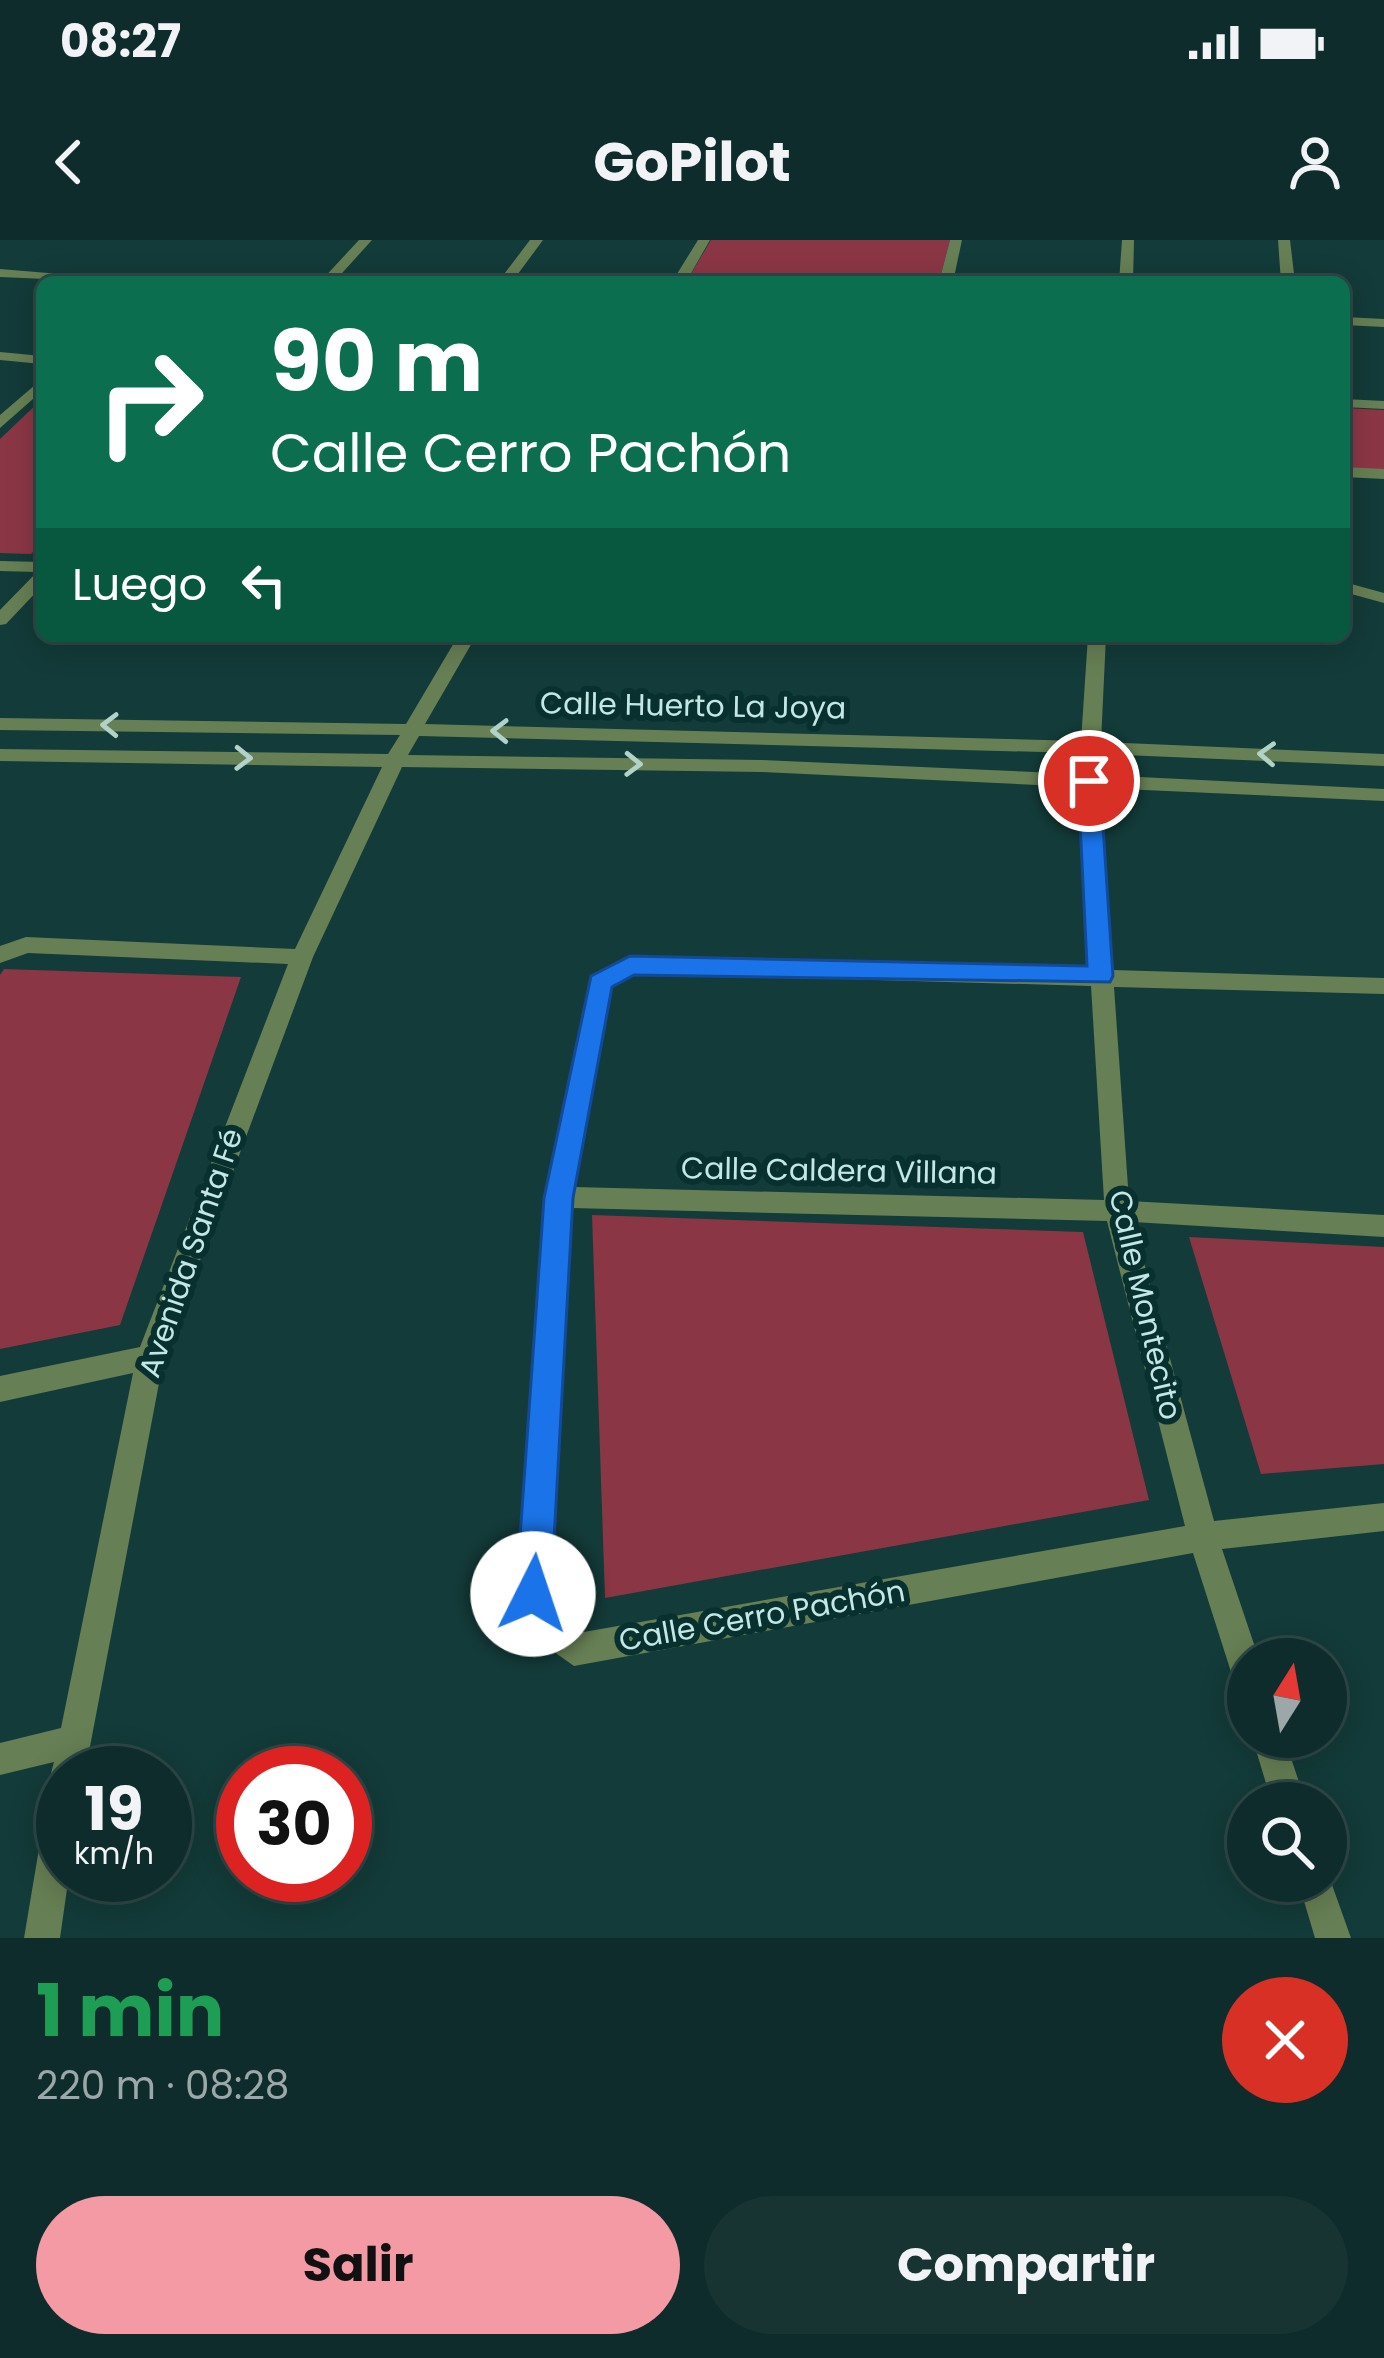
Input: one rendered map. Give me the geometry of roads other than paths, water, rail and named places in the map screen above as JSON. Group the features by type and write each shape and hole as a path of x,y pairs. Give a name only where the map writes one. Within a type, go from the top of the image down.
{"street":[{"path":"332,276 366,240"},
{"path":"510,276 537,240"},
{"path":"683,276 704,240"},
{"path":"947,276 956,240"},
{"path":"1126,276 1128,240"},
{"path":"1284,240 1287,276"},
{"path":"0,273 36,276"},
{"path":"1350,321 1384,322"},
{"path":"0,356 36,359"},
{"path":"0,423 36,388"},
{"path":"1350,404 1384,405"},
{"path":"1350,472 1384,474"},
{"path":"0,566 36,567"},
{"path":"0,620 36,583"},
{"path":"1350,589 1384,598"},
{"name":"Avenida Santa Fé","path":"73,1746 150,1357 302,957 395,760 463,642"},
{"name":"Calle Montecito","path":"1097,642 1089,781 1117,1210 1203,1537 1236,1638"},
{"name":"Calle Huerto La Joya","path":"0,724 1090,746 1384,760"},
{"name":"Calle Huerto La Joya","path":"0,755 762,766 1384,795"},
{"path":"0,955 26,945 302,957"},
{"name":"Calle Cerro Pachón","path":"1384,986 630,965 612,973 600,982 559,1198 533,1594 544,1626 574,1650 1203,1537 1384,1517"},
{"name":"Calle Caldera Villana","path":"559,1198 1117,1210 1384,1226"},
{"path":"0,1388 150,1357"},
{"path":"0,1759 36,1758"},
{"path":"42,1938 48,1902"},
{"path":"1322,1902 1333,1938"}]}
